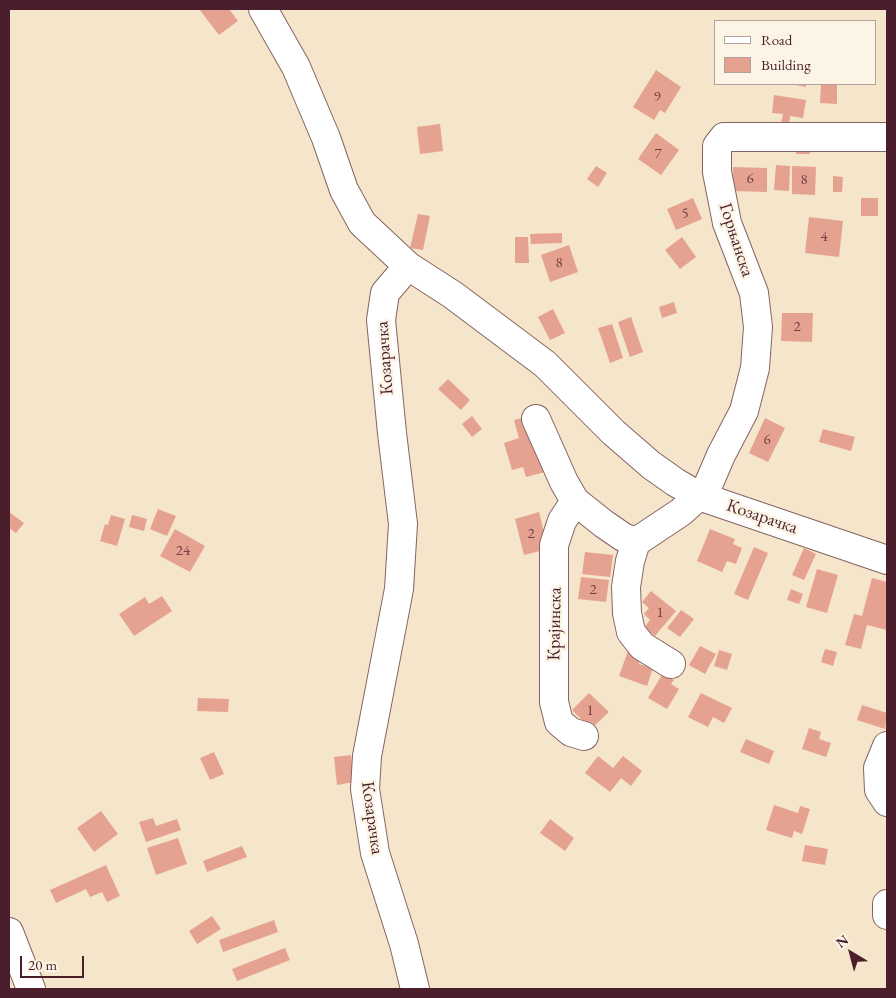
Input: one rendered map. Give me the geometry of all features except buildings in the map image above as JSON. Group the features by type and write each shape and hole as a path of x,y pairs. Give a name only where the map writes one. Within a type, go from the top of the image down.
{"street":[{"path":"263,9 296,67 326,138 344,190 362,223 408,266"},
{"name":"Горњанска","path":"701,497 744,411 755,368 758,327 754,293 728,223 718,172 717,146 724,137 887,137"},
{"name":"Козарачка","path":"415,989 404,944 374,852 365,789 370,735 398,589 403,524 381,320 385,293 408,266 453,295 545,364 613,432 651,465 675,482 701,497 887,560"},
{"path":"536,419 564,482 575,501 604,524 636,542"},
{"path":"671,664 642,646 631,632 627,613 626,587 630,561 636,542 701,497"},
{"name":"Крајинска","path":"575,501 562,521 554,545 554,702 559,722 571,732 584,736"},
{"path":"887,746 878,768 879,790 887,802"},
{"path":"887,904 887,915"},
{"path":"9,932 31,989"}]}
